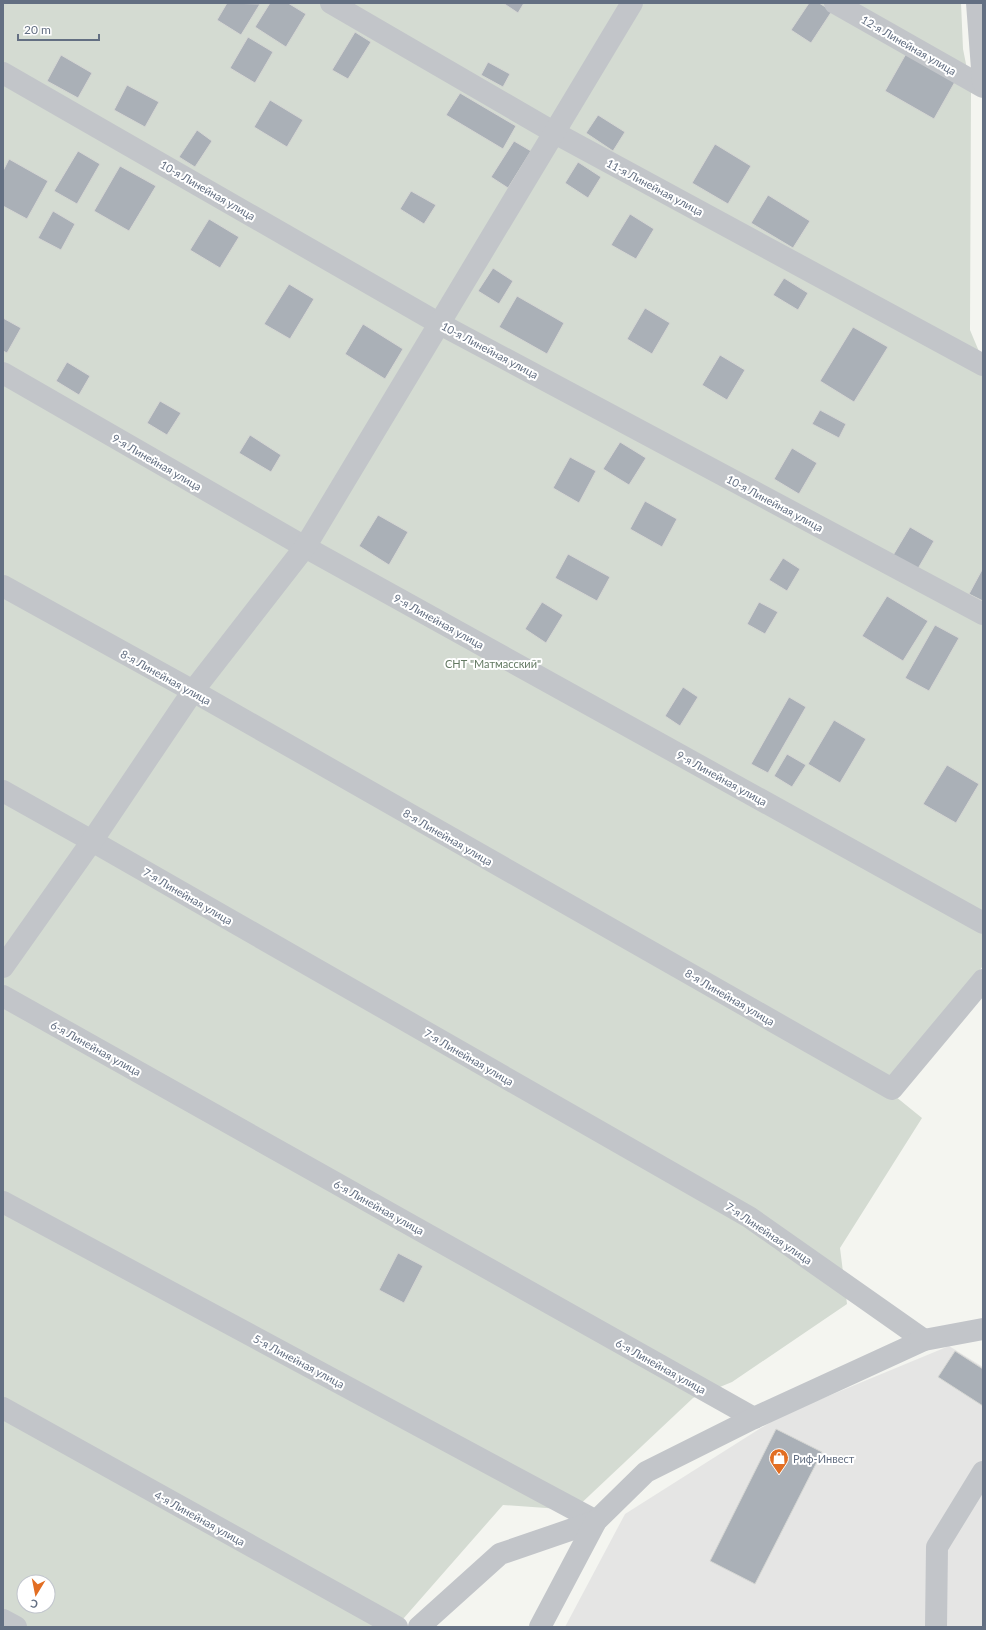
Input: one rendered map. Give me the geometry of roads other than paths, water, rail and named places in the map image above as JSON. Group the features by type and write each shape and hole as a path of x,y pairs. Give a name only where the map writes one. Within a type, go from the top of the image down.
{"street":[{"name":"11-я Линейная улица","path":"331,3 555,133 983,364"},
{"path":"3,967 92,841 193,691 305,548 632,3"},
{"name":"12-я Линейная улица","path":"835,3 983,88"},
{"path":"977,3 983,82"},
{"name":"10-я Линейная улица","path":"3,73 440,324 983,614"},
{"name":"9-я Линейная улица","path":"3,372 305,548 983,923"},
{"name":"8-я Линейная улица","path":"3,586 193,691 892,1090 983,980"},
{"name":"7-я Линейная улица","path":"3,791 749,1217 924,1340"},
{"name":"6-я Линейная улица","path":"3,996 754,1418"},
{"name":"5-я Линейная улица","path":"3,1202 596,1521"},
{"path":"540,1627 596,1521 646,1472 754,1418 924,1340 983,1329"},
{"name":"4-я Линейная улица","path":"3,1408 397,1627"},
{"path":"936,1627 937,1547 983,1472"},
{"path":"419,1627 500,1554 596,1521"},
{"path":"3,1620 16,1627"}],"place":[{"name":"Риф-Инвест","path":"779,1475"}],"park label":[{"name":"СНТ \"Матмасский\"","path":"493,663"}]}
